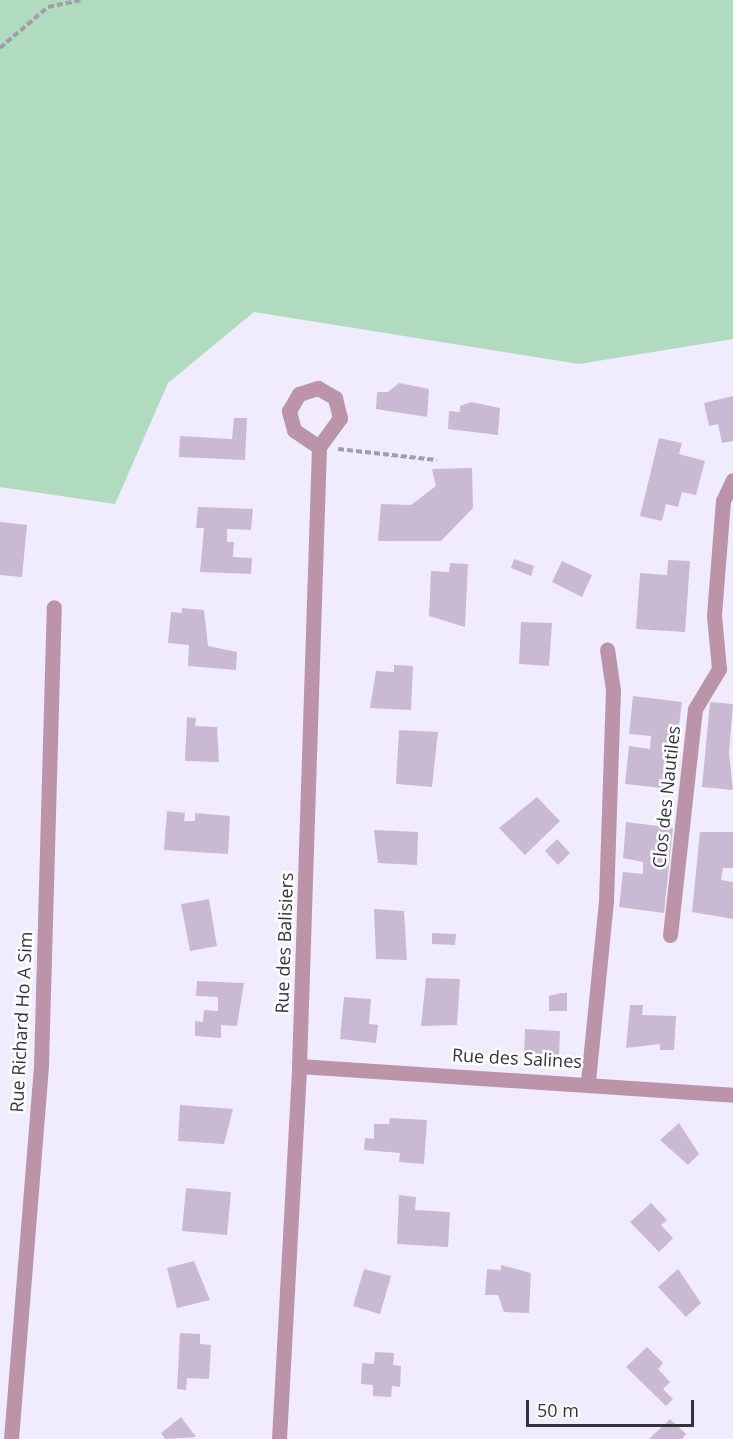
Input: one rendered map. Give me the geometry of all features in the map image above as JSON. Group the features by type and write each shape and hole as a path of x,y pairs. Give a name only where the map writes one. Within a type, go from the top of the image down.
{"street":[{"name":"Rue des Balisiers","path":"279,1439 299,1066 320,447"},
{"path":"726,671 714,615 723,501 733,480"},
{"name":"Rue Richard Ho A Sim","path":"10,1439 41,1065 54,607"},
{"path":"588,1081 606,901 613,690 607,649"},
{"name":"Clos des Nautiles","path":"670,935 695,709 726,671"},
{"name":"Rue des Salines","path":"299,1066 588,1081 733,1095"}],"path":[{"path":"0,48 48,7 82,0"},
{"path":"320,447 436,460"}],"green space":[{"path":"0,0 733,0 733,339 579,364 254,312 168,383 115,504 0,487"}],"building":[{"path":"399,383 429,389 427,417 376,409 377,392 388,392"},
{"path":"733,396 733,441 722,443 718,424 709,426 704,403"},
{"path":"471,402 500,408 498,435 448,429 449,411 460,412 460,406"},
{"path":"234,418 247,418 245,460 179,457 180,436 232,439"},
{"path":"659,438 682,443 679,454 705,461 696,495 682,492 678,507 666,504 662,521 640,516"},
{"path":"472,468 473,508 441,541 378,541 381,504 411,505 436,486 432,469"},
{"path":"198,507 253,509 251,530 227,529 227,542 234,542 233,557 252,558 251,574 200,572 204,528 196,528"},
{"path":"0,522 27,525 22,577 0,575"},
{"path":"514,559 534,566 531,576 511,568"},
{"path":"668,560 690,561 685,632 636,629 640,573 667,575"},
{"path":"562,561 592,575 582,597 552,582"},
{"path":"450,563 468,564 465,627 429,616 431,571 449,572"},
{"path":"182,608 204,610 208,646 237,652 236,670 188,666 189,645 168,643 171,612 182,613"},
{"path":"521,622 552,623 549,666 519,664"},
{"path":"394,665 413,666 411,710 370,708 376,671 394,672"},
{"path":"633,696 682,702 671,789 625,784 629,746 650,749 651,736 629,734"},
{"path":"710,702 733,704 729,753 733,790 702,787"},
{"path":"187,717 196,718 195,726 217,727 219,762 185,761"},
{"path":"399,730 438,732 432,787 396,784"},
{"path":"537,797 560,821 525,855 499,828"},
{"path":"167,811 185,813 184,821 195,821 195,813 230,816 228,854 164,850"},
{"path":"626,822 673,828 664,913 619,907 623,872 643,874 643,862 623,858"},
{"path":"374,830 418,832 417,865 378,863"},
{"path":"700,832 733,832 733,868 723,868 721,880 733,882 733,919 692,912"},
{"path":"557,839 570,853 558,865 545,851"},
{"path":"209,899 217,946 190,951 181,904"},
{"path":"374,909 404,911 407,960 376,959"},
{"path":"432,933 456,934 455,945 432,944"},
{"path":"426,978 460,979 457,1025 421,1026"},
{"path":"197,981 244,983 237,1026 221,1025 221,1038 195,1036 195,1021 203,1022 204,1010 218,1011 218,997 196,996"},
{"path":"567,993 567,1011 549,1011 549,996"},
{"path":"344,997 371,999 369,1024 378,1025 376,1043 340,1039"},
{"path":"630,1005 643,1005 642,1015 676,1016 674,1050 660,1050 660,1044 626,1048"},
{"path":"525,1029 560,1031 559,1055 524,1054"},
{"path":"180,1105 233,1109 224,1144 178,1141"},
{"path":"390,1118 427,1120 424,1164 399,1162 400,1153 364,1150 365,1138 374,1139 374,1124 389,1124"},
{"path":"679,1123 699,1154 688,1165 660,1140"},
{"path":"186,1188 231,1192 227,1235 182,1231"},
{"path":"399,1195 416,1197 415,1210 450,1212 448,1247 397,1244"},
{"path":"651,1203 667,1220 661,1225 673,1238 659,1252 630,1222"},
{"path":"194,1261 210,1300 177,1308 167,1268"},
{"path":"501,1265 531,1273 529,1313 504,1312 498,1295 485,1295 487,1269 501,1270"},
{"path":"364,1269 391,1276 380,1314 353,1306"},
{"path":"678,1269 701,1303 686,1317 658,1287"},
{"path":"180,1333 200,1334 200,1344 211,1345 209,1379 187,1378 186,1390 177,1389"},
{"path":"647,1347 663,1363 658,1369 670,1382 663,1389 673,1399 666,1406 626,1367"},
{"path":"375,1352 394,1353 393,1365 401,1366 400,1387 392,1386 391,1397 373,1396 373,1385 361,1384 362,1363 374,1364"},
{"path":"181,1417 196,1437 165,1439 161,1433"},
{"path":"670,1419 686,1434 682,1439 649,1439"}]}
